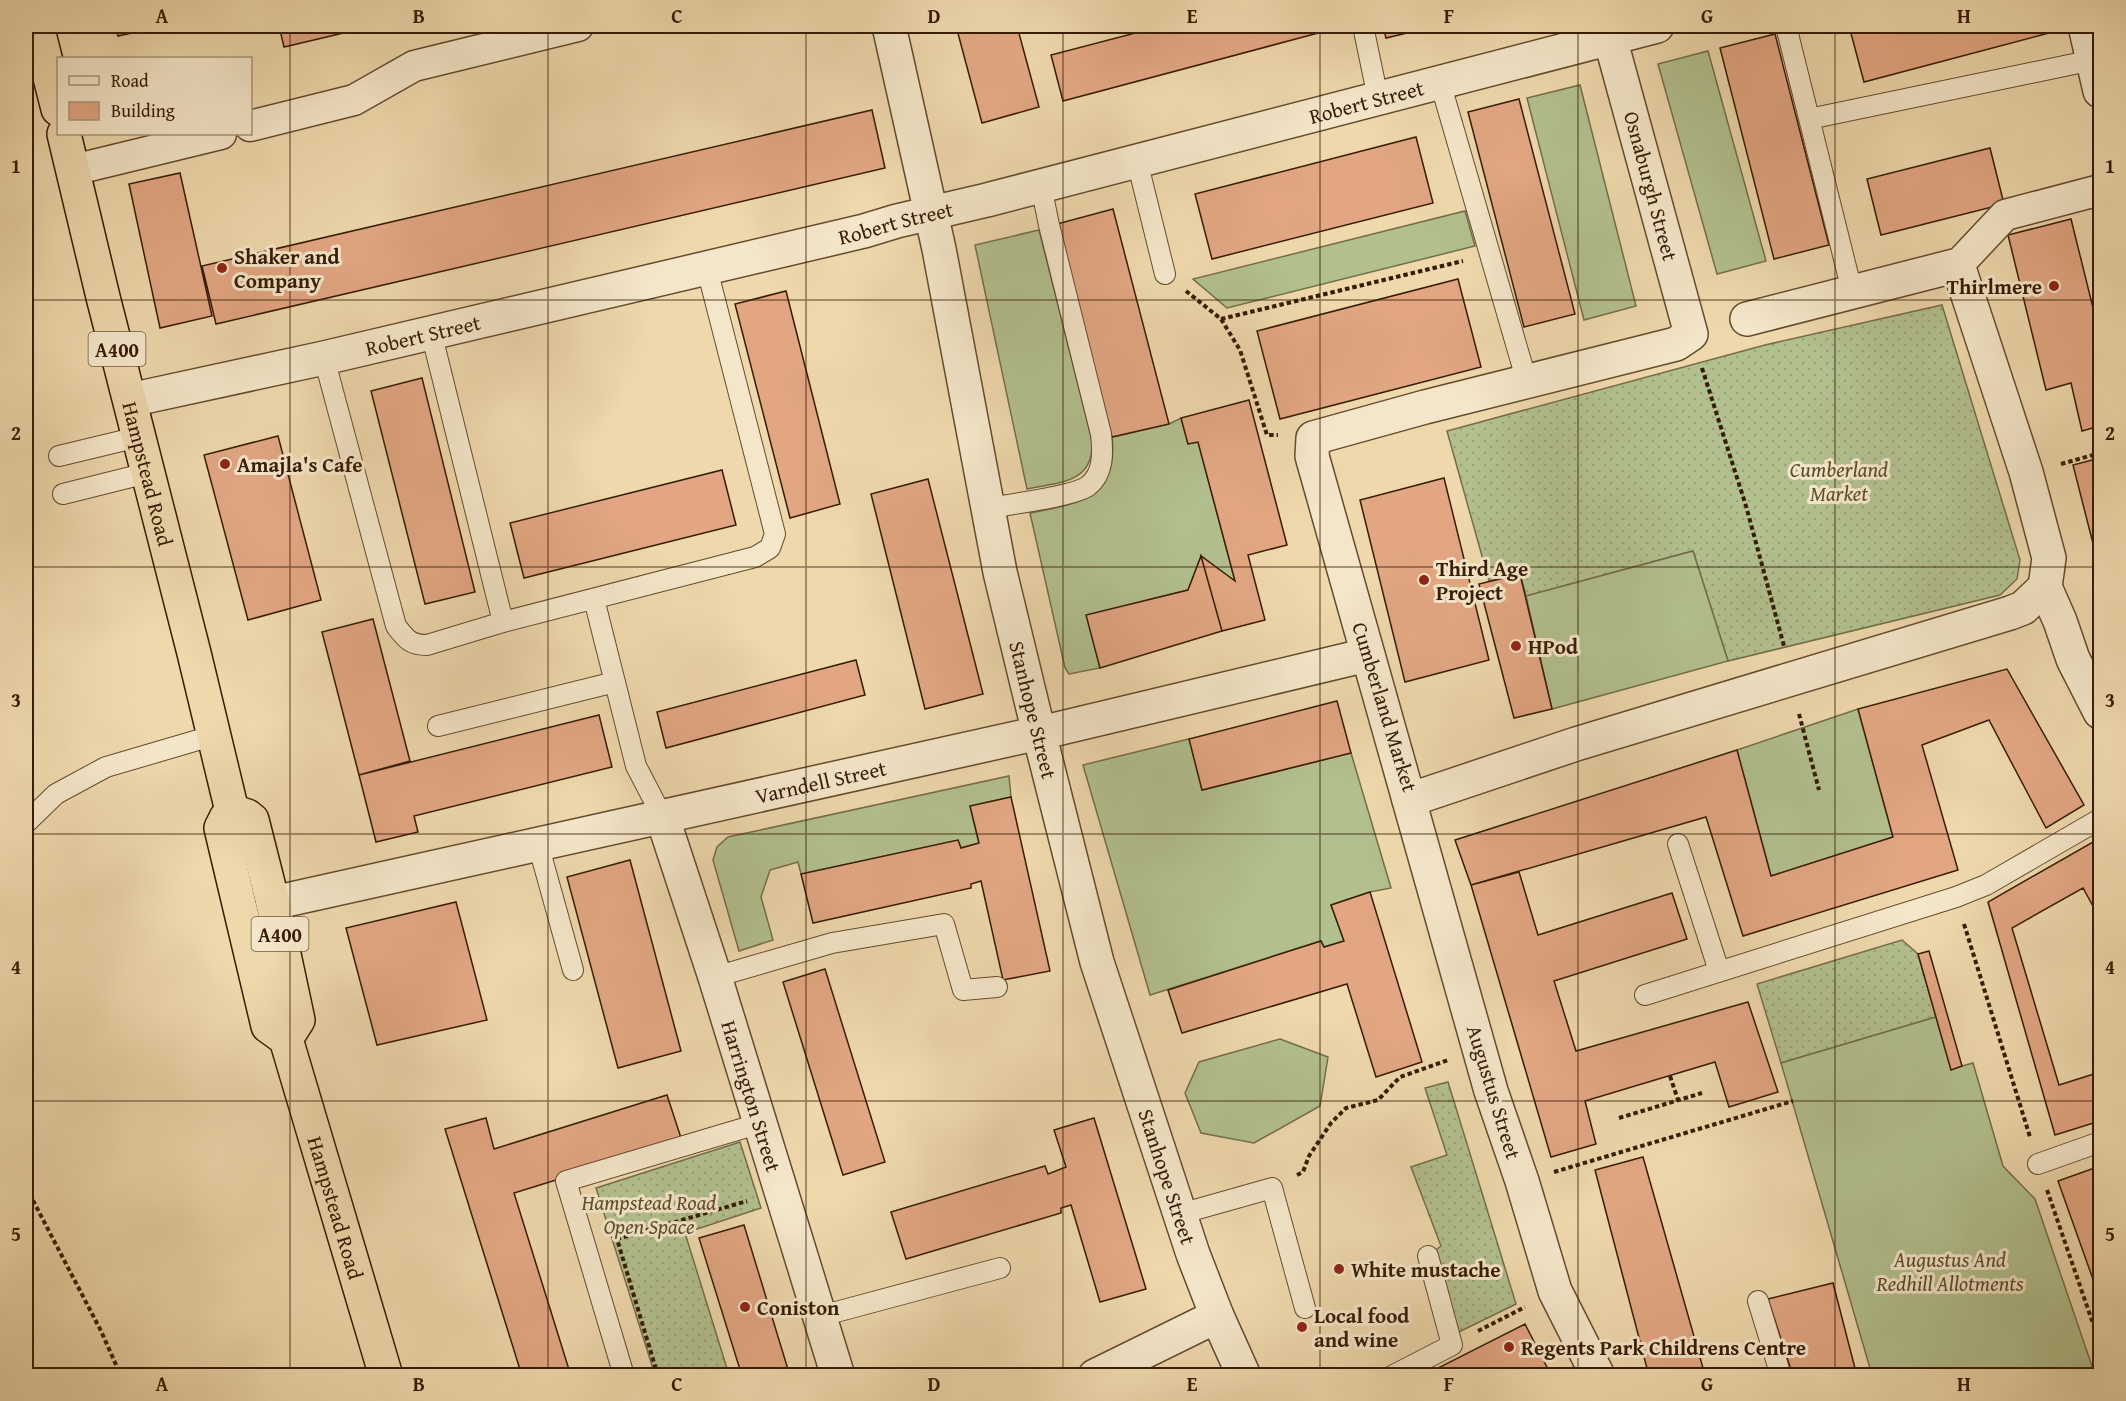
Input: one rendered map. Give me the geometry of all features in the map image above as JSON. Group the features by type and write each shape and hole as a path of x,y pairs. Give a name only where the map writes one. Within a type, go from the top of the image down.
{"highway":[{"path":"37,26 57,105"},
{"name":"Hampstead Road","path":"64,135 232,811 221,826 222,835 268,1026 286,1039 386,1376"},
{"name":"A400","path":"232,811 252,820 273,903 298,1020 286,1039"}],"street":[{"path":"252,126 354,100 414,66 579,26"},
{"name":"Stanhope Street","path":"890,26 931,214 1000,572 1097,962 1180,1214 1217,1316 1244,1376"},
{"name":"Robert Street","path":"130,400 324,358 864,231 1440,82 1600,35 1657,26"},
{"path":"2085,26 2100,91"},
{"name":"Osnaburgh Street","path":"1600,35 1691,334"},
{"path":"73,170 217,135"},
{"path":"1747,319 1958,265 2005,215 2100,190"},
{"path":"1958,265 2032,494 2049,558 2045,587 2073,659 2100,712"},
{"path":"1313,438 1676,344 1691,334"},
{"name":"Cumberland Market","path":"1313,438 1312,456 1409,800 1576,744 1972,626 2024,608 2045,587"},
{"name":"Varndell Street","path":"273,903 1039,733 1367,655"},
{"name":"Augustus Street","path":"1409,800 1479,1049 1555,1291 1598,1376"},
{"name":"Harrington Street","path":"662,816 715,977 838,1376"},
{"path":"1095,1376 1217,1316"}],"lane":[{"path":"1363,26 1378,98"},
{"path":"1786,26 1852,291"},
{"path":"1809,119 2092,60"},
{"path":"1440,82 1527,382"},
{"path":"1137,161 1165,274"},
{"path":"988,508 1030,502 1088,486 1096,476 1104,452 1048,225 1041,186"},
{"path":"324,358 396,626 405,638 416,645 427,645 503,622 755,557 770,548 775,534 707,269"},
{"path":"431,332 503,622"},
{"path":"58,456 138,437"},
{"path":"63,494 147,473"},
{"path":"594,599 636,766 662,816"},
{"path":"438,726 615,682"},
{"path":"26,823 56,794 106,767 214,735"},
{"path":"1645,995 1956,897 1986,885 2100,819"},
{"path":"538,844 573,970"},
{"path":"1678,844 1719,971"},
{"path":"715,977 832,943 944,924 963,990 997,987"},
{"path":"622,1369 566,1181 761,1124"},
{"path":"2038,1164 2100,1142"},
{"path":"1180,1214 1272,1188 1305,1308"},
{"path":"1392,1376 1452,1345 1428,1256"},
{"path":"821,1316 1000,1268"},
{"path":"1758,1300 1778,1375"}],"path":[{"path":"1221,319 1490,255"},
{"path":"1165,274 1221,319 1240,350 1267,435 1313,438"},
{"path":"1691,334 1746,506 1787,658 1790,679 1819,790"},
{"path":"1956,897 2038,1164 2100,1344"},
{"path":"1272,1188 1303,1172 1309,1156 1331,1123 1346,1108 1378,1100 1400,1077 1479,1049"},
{"path":"1670,1076 1678,1100"},
{"path":"1619,1118 1702,1093"},
{"path":"1522,1181 1793,1101"},
{"path":"26,1187 101,1330 121,1376"},
{"path":"658,1376 617,1239 781,1191"},
{"path":"1452,1345 1555,1291"}],"green space":[{"path":"1708,51 1766,261 1717,274 1658,64"},
{"path":"1580,85 1636,306 1584,320 1527,98"},
{"path":"1465,211 1475,246 1227,308 1193,279"},
{"path":"1039,230 1092,441 1091,455 1087,466 1081,473 1062,482 1027,489 975,245"},
{"name":"Cumberland Market","path":"1942,305 2020,560 2017,579 2000,595 1728,661 1693,551 1526,596 1520,574 1489,581 1447,431 1765,345"},
{"path":"1181,418 1188,444 1198,442 1235,581 1201,557 1188,590 1087,615 1100,668 1069,674 1065,668 1030,513 1079,501 1102,485 1109,473 1112,437 1169,424"},
{"path":"1693,551 1728,661 1552,709 1526,596"},
{"path":"1858,709 1893,837 1771,876 1737,750"},
{"path":"1189,739 1202,790 1351,753 1391,888 1370,892 1331,905 1344,941 1324,947 1321,941 1150,995 1083,765"},
{"path":"1009,776 1011,797 970,806 979,843 961,848 958,840 801,874 798,862 770,870 761,897 773,940 739,951 713,860 717,847 728,837"},
{"path":"1902,940 1918,954 1936,1017 1781,1063 1757,984"},
{"name":"Augustus And Redhill Allotments","path":"1936,1017 1951,1069 1973,1063 2003,1166 2035,1199 2095,1375 1872,1375 1781,1063"},
{"path":"1280,1039 1328,1057 1320,1106 1254,1143 1201,1133 1185,1093 1199,1062"},
{"path":"1448,1082 1516,1304 1457,1333 1433,1252 1441,1246 1411,1167 1447,1155 1425,1088"},
{"name":"Hampstead Road Open Space","path":"740,1142 761,1208 685,1233 729,1375 655,1375 596,1188"}],"building":[{"path":"115,26 164,26 118,36"},
{"path":"279,26 373,26 284,47"},
{"path":"956,26 1017,26 1039,107 982,123"},
{"path":"956,26 1017,26 1039,107 982,123"},
{"path":"1162,26 1341,27 1063,101 1051,55"},
{"path":"1162,26 1341,27 1063,101 1051,55"},
{"path":"1383,26 1436,26 1386,38"},
{"path":"1849,26 2051,26 2053,32 1864,82"},
{"path":"1775,34 1829,245 1774,259 1720,48"},
{"path":"1519,99 1575,314 1524,327 1468,112"},
{"path":"872,110 885,168 216,324 202,266"},
{"path":"1416,137 1433,203 1212,259 1195,194"},
{"path":"1990,148 2004,204 1881,235 1867,179"},
{"path":"180,173 212,316 160,328 129,184"},
{"path":"1113,209 1169,424 1112,437 1057,224"},
{"name":"Thirlmere","path":"2071,219 2100,336 2100,426 2082,431 2071,383 2046,390 2008,235"},
{"path":"1458,279 1481,367 1280,419 1257,331"},
{"path":"786,291 840,504 790,518 735,304"},
{"path":"422,378 475,592 425,604 371,391"},
{"path":"1249,400 1287,545 1248,555 1265,620 1222,631 1201,556 1235,581 1198,442 1188,444 1181,418"},
{"path":"278,436 321,600 248,620 204,455"},
{"path":"2100,458 2100,571 2073,465"},
{"path":"722,470 736,525 524,578 510,523"},
{"name":"Third Age Project","path":"1444,478 1489,660 1405,682 1360,500"},
{"path":"928,479 983,694 925,709 871,494"},
{"path":"1201,556 1222,631 1100,668 1086,615 1188,590"},
{"name":"HPod","path":"1520,574 1552,709 1514,718 1479,584"},
{"path":"373,619 410,761 359,775 322,632"},
{"path":"856,660 865,695 666,748 657,712"},
{"path":"2007,669 2084,805 2046,828 1989,720 1922,745 1958,870 1743,936 1706,817 1471,885 1455,840 1737,750 1771,876 1893,837 1858,709"},
{"path":"1337,701 1351,753 1202,790 1189,739"},
{"path":"599,715 612,767 414,816 418,832 376,842 359,775"},
{"path":"1011,797 1050,971 1003,980 981,881 971,884 971,888 813,923 801,874 958,840 961,848 979,843 970,806"},
{"path":"2100,838 2100,919 2083,888 2012,928 2059,1085 2100,1072 2100,1121 2055,1135 1988,902"},
{"path":"630,860 681,1051 618,1068 567,877"},
{"path":"1519,872 1538,935 1672,893 1687,939 1554,981 1576,1051 1748,1002 1778,1092 1729,1107 1715,1062 1585,1101 1596,1144 1551,1157 1471,885"},
{"path":"1370,892 1422,1062 1376,1077 1347,984 1182,1033 1168,990 1321,941 1324,947 1344,941 1331,905"},
{"path":"456,902 487,1020 377,1045 346,928"},
{"path":"1929,951 1962,1066 1951,1070 1918,954"},
{"path":"825,969 885,1162 843,1175 783,982"},
{"path":"667,1095 682,1141 514,1193 571,1376 522,1376 445,1129 486,1118 494,1149"},
{"path":"1094,1118 1146,1289 1100,1302 1071,1205 1061,1208 1061,1213 906,1259 891,1212 1045,1166 1048,1174 1066,1167 1054,1130"},
{"path":"1643,1157 1705,1375 1649,1376 1595,1170"},
{"path":"2100,1166 2100,1299 2058,1181"},
{"name":"Coniston","path":"744,1225 790,1376 742,1376 699,1238"},
{"path":"1833,1283 1857,1376 1793,1376 1768,1299"},
{"name":"Regents Park Childrens Centre","path":"1525,1324 1550,1373 1546,1376 1439,1376 1436,1369"}],"place":[{"name":"Shaker and Company","path":"222,268"},
{"name":"Thirlmere","path":"2054,286"},
{"name":"Amajla's Cafe","path":"225,464"},
{"name":"Third Age Project","path":"1424,580"},
{"name":"HPod","path":"1516,646"},
{"name":"White mustache","path":"1339,1269"},
{"name":"Coniston","path":"745,1307"},
{"name":"Local food and wine","path":"1302,1327"},
{"name":"Regents Park Childrens Centre","path":"1509,1347"}]}
